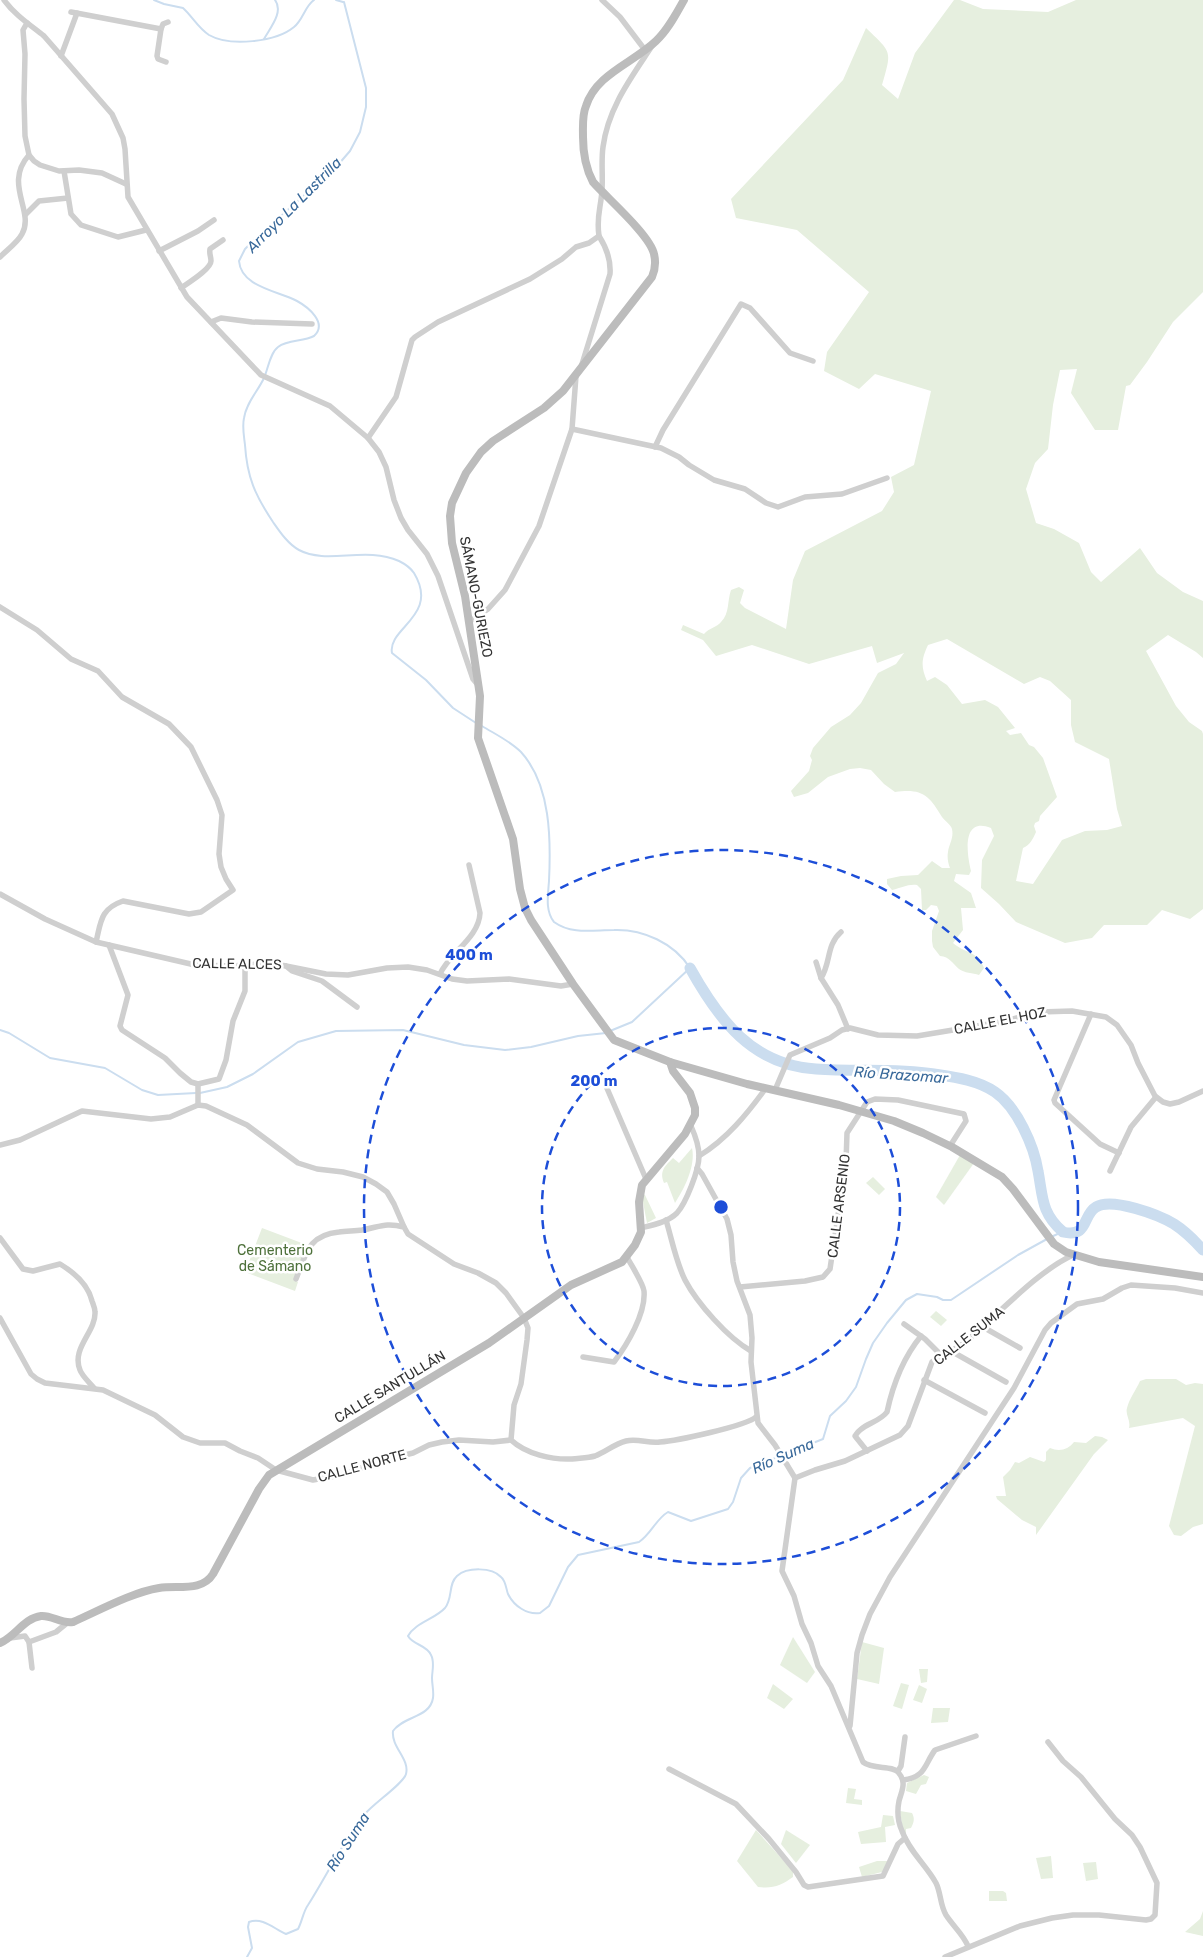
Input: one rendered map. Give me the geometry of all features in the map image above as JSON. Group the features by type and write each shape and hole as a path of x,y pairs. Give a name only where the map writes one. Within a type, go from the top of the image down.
{"street":[{"path":"4,0 12,11 44,36 112,114 123,138 128,197 181,288 197,310 211,322 261,375 330,406 368,438 379,452 386,467 394,500 401,518 432,563 473,679 479,687"},
{"path":"602,0 620,16 645,50"},
{"name":"SÁMANO-GURIEZO","path":"684,0 656,40 645,50 611,73 598,87 585,107 583,128 585,162 592,182 648,242 654,252 655,270 646,286 576,376 544,408 493,441 481,452 466,473 452,504 450,530 469,622 479,687 478,730 480,748 513,839 516,873 524,908 539,934 607,1032 619,1042 670,1062 894,1121 950,1146 1002,1177 1054,1244 1073,1255"},
{"path":"61,56 74,12 161,29"},
{"path":"166,62 158,60 157,56 161,29 163,24 168,22"},
{"path":"27,23 23,30 25,54 24,99 25,136 29,155 40,165 59,171 79,170 102,173 126,184"},
{"path":"581,369 611,266 608,254 599,236 597,218 602,192 603,147 613,112 622,92 656,40"},
{"path":"0,256 22,234 25,215 18,182 20,168 29,155"},
{"path":"64,171 71,214 81,225 118,237 146,230"},
{"path":"25,215 39,201 68,198"},
{"path":"159,251 198,231 214,220"},
{"path":"368,438 396,397 412,340 415,337 438,322 530,279 562,259 576,247 589,243 599,236"},
{"path":"181,288 209,267 211,261 210,248 223,240"},
{"path":"655,447 663,430 741,304 750,308 790,353 813,361"},
{"path":"211,322 221,318 252,322 312,324"},
{"path":"469,622 498,599 513,579 539,526 572,429 576,376"},
{"path":"572,429 671,452 714,480 745,489 766,503 778,507 805,497 842,494 887,478"},
{"path":"0,607 37,630 72,659 98,671 122,697 169,724 191,747 217,800 222,815 219,854 221,867 233,890 200,912 189,914 123,901 113,904 100,920 96,942"},
{"path":"440,974 480,920 469,864"},
{"name":"CALLE ALCES","path":"0,894 96,942 195,964 245,965 271,963 284,964 326,974 348,975 387,968 408,967 427,970 452,979 467,981 509,979 561,986 573,984"},
{"path":"821,978 826,971 831,944 841,932"},
{"path":"109,945 128,995 120,1026 122,1030 148,1045 198,1086 219,1079 226,1060 233,1021 245,990 245,965"},
{"path":"775,1090 787,1060 795,1052 848,1029 838,1005 821,978 816,962"},
{"path":"284,964 292,971 322,981 357,1007"},
{"name":"CALLE EL HOZ","path":"848,1029 878,1034 917,1036 1059,1010 1106,1017 1123,1032 1131,1045 1146,1081 1156,1097"},
{"path":"1092,1014 1054,1100 1100,1144 1119,1153"},
{"path":"642,1228 666,1220 676,1214 697,1168 699,1156 697,1142 691,1126 695,1116 693,1100 687,1088 673,1071 670,1062"},
{"path":"198,1086 198,1101"},
{"path":"606,1086 646,1179"},
{"path":"699,1156 711,1149 741,1120 766,1088"},
{"path":"1110,1170 1131,1127 1156,1097 1170,1104 1203,1092"},
{"path":"860,1111 867,1102 874,1099 898,1100 964,1114 966,1121 950,1146"},
{"path":"0,1145 20,1140 82,1111 151,1119 170,1117 198,1101"},
{"path":"198,1101 247,1125 298,1163 317,1169 363,1177 376,1184 387,1192 408,1234 454,1264 478,1273 496,1283 506,1293 524,1318 528,1328 521,1384 514,1405 511,1440 526,1451 571,1459 596,1456 625,1441 634,1440 659,1443 753,1420 756,1417"},
{"name":"CALLE ARSENIO","path":"740,1287 805,1281 823,1277 830,1269 846,1162 847,1134 860,1111"},
{"name":"CALLE SANTULLÁN","path":"67,1623 152,1589 198,1585 206,1582 213,1574 264,1481 276,1470 489,1344 571,1285 622,1262 636,1245 642,1228 639,1194 646,1179 691,1126"},
{"path":"697,1168 727,1219 731,1235 733,1262 750,1315 756,1417 758,1423 795,1478 789,1514 787,1547 782,1571 794,1596 802,1624 812,1643 818,1666 831,1686 850,1728 862,1762 876,1768 894,1769 898,1771 903,1780 903,1791 899,1801 898,1816 905,1838 935,1881 946,1916 965,1939 968,1946"},
{"path":"666,1220 677,1259 689,1287 719,1324 732,1337 751,1351"},
{"path":"296,1279 309,1246 324,1235 363,1230 382,1224 404,1227"},
{"path":"0,1238 23,1269 33,1271 60,1264 87,1286 96,1310 78,1357 80,1371 94,1388"},
{"path":"1073,1255 1099,1262 1203,1277"},
{"name":"CALLE SUMA","path":"795,1478 815,1470 845,1462 900,1434 908,1426 932,1362 964,1343 1040,1277 1063,1259 1073,1255"},
{"path":"583,1357 614,1362 625,1348 639,1319 644,1291 627,1257"},
{"path":"850,1728 857,1653 870,1614 890,1577 1014,1388 1051,1322 1076,1304 1103,1299 1122,1288 1132,1286 1175,1288 1203,1293"},
{"name":"CALLE NORTE","path":"0,1318 31,1374 36,1379 45,1383 103,1390 155,1415 183,1437 200,1443 225,1443 258,1458 276,1470 313,1480 346,1474 390,1457 413,1453 429,1445 442,1442 459,1440 493,1442 511,1440"},
{"path":"904,1324 921,1336 941,1355"},
{"path":"983,1327 1020,1348"},
{"path":"867,1451 856,1436 858,1431 884,1416 887,1412 900,1370 910,1348 921,1336"},
{"path":"952,1351 1006,1382"},
{"path":"924,1380 984,1413"},
{"path":"0,1643 10,1638 31,1620 39,1616 67,1623"},
{"path":"29,1642 56,1632 67,1623"},
{"path":"10,1638 25,1636 29,1642 32,1668"},
{"path":"903,1780 923,1772 935,1750 976,1736"},
{"path":"898,1771 901,1766 905,1737"},
{"path":"945,1957 1020,1926 1052,1918 1073,1915 1146,1920 1155,1915 1157,1883 1140,1847 1132,1835 1081,1777 1063,1761 1048,1742"},
{"path":"670,1769 736,1804 769,1839 796,1872 804,1885 808,1887 883,1876 898,1844 905,1838"}],"green space":[{"path":"954,0 960,0 983,9 1048,12 1076,0 1203,0 1203,292 1173,322 1147,362 1130,385 1126,386 1118,430 1095,430 1071,393 1077,369 1060,370 1053,405 1048,449 1035,463 1026,489 1036,523 1054,529 1079,543 1091,572 1101,582 1140,548 1157,573 1183,592 1203,601 1203,658 1168,635 1146,651 1176,706 1189,722 1202,731 1203,734 1203,909 1190,919 1162,910 1147,925 1104,925 1092,938 1065,943 1016,922 981,888 982,860 994,836 991,828 975,827 970,832 968,839 968,856 971,871 969,875 956,874 954,881 971,893 976,908 961,908 963,930 953,943 978,958 984,968 979,975 959,969 949,959 940,956 933,947 932,931 939,911 937,906 931,905 926,910 922,910 921,889 917,885 892,890 887,884 887,879 918,875 932,861 942,868 950,868 948,856 952,829 929,798 918,792 895,792 884,784 871,770 860,768 850,769 828,777 808,793 794,797 791,791 809,771 812,760 810,756 813,748 831,727 850,715 861,703 878,673 896,664 904,653 877,663 872,646 809,664 752,645 716,656 703,640 681,630 683,625 704,634 719,624 726,615 731,590 739,587 744,590 740,603 745,608 786,629 793,580 805,551 882,511 894,492 891,477 914,465 931,391 875,374 859,389 824,371 827,352 869,292 797,230 736,218 731,199 843,80 866,28 888,53 882,85 898,99 915,53","holes":["947,639 1024,684 1040,677 1050,681 1071,700 1071,725 1075,742 1109,759 1117,809 1122,826 1107,830 1085,831 1062,840 1033,884 1016,881 1023,848 1031,842 1036,832 1035,823 1039,821 1040,816 1057,797 1043,758 1034,747 1029,745 1021,733 1010,735 1006,731 1015,728 998,707 985,700 962,704 947,685 935,677 927,681 923,667 924,655 928,645"]},
{"path":"692,1148 691,1170 675,1203 667,1182 664,1183 662,1175 665,1166 673,1158 679,1163"},
{"path":"960,1155 974,1163 944,1205 936,1197"},
{"path":"873,1177 885,1189 879,1195 866,1183"},
{"path":"643,1194 656,1218 647,1223 642,1197"},
{"name":"Cementerio de Sámano","path":"262,1228 307,1245 294,1280 298,1282 295,1291 245,1272"},
{"path":"936,1311 947,1320 941,1326 930,1317"},
{"path":"1146,1379 1176,1379 1186,1385 1203,1384 1203,1524 1193,1527 1181,1536 1174,1535 1169,1526 1195,1426 1183,1418 1129,1428 1128,1405 1140,1381"},
{"path":"1095,1436 1108,1440 1094,1454 1036,1535 1036,1527 1022,1520 997,1499 996,1496 1006,1496 1003,1477 1015,1462 1019,1463 1030,1457 1044,1462 1046,1460 1046,1452 1050,1448 1063,1450 1074,1442 1086,1443"},
{"path":"793,1637 815,1672 807,1683 780,1665"},
{"path":"862,1642 884,1648 879,1684 857,1679"},
{"path":"919,1669 928,1669 927,1682 921,1683"},
{"path":"901,1683 909,1685 902,1709 893,1706"},
{"path":"773,1684 793,1699 784,1709 767,1698"},
{"path":"919,1685 927,1689 922,1703 913,1700"},
{"path":"933,1708 950,1708 948,1722 931,1723"},
{"path":"924,1775 929,1777 926,1784 921,1785 916,1794 906,1791 907,1783"},
{"path":"848,1788 856,1789 854,1799 862,1800 862,1805 846,1803"},
{"path":"900,1811 912,1813 914,1817 911,1828 906,1829 906,1835 903,1831"},
{"path":"883,1815 893,1816 895,1825 885,1827 886,1842 861,1844 858,1832 881,1827"},
{"path":"756,1830 793,1871 793,1877 777,1886 758,1887 737,1861"},
{"path":"786,1830 810,1845 796,1863 781,1844"},
{"path":"1051,1856 1053,1878 1041,1879 1036,1858"},
{"path":"877,1861 889,1861 882,1872 862,1877 859,1867"},
{"path":"1096,1862 1098,1879 1086,1881 1083,1863"},
{"path":"989,1891 1003,1891 1006,1893 1007,1901 989,1901"},
{"path":"1203,1911 1203,1936 1185,1932 1200,1919"}],"waterway":[{"path":"154,0 183,8 209,35 218,39 240,42 265,39 286,32 300,21 308,6 314,0"},
{"path":"264,39 277,15 278,10 275,0"},
{"path":"336,0 343,2"},
{"name":"Arroyo La Lastrilla","path":"344,2 366,88 366,107 360,132 350,151 337,166 255,239 245,249 239,261 241,270 246,277 262,287 297,301 311,311 319,326 314,336 282,344 273,353 264,378 250,402 243,421 248,467 253,485 267,512 284,538 299,550 322,556 373,555 386,557 399,561 411,569 420,588 421,600 417,611 397,636 393,644 392,653 426,680 453,708 476,723"},
{"name":"Arroyo La Lastrilla","path":"482,726 517,748 531,765 538,780 544,797 549,831 548,903 549,913 554,922 568,929 575,930 625,930 647,935 675,951 690,968 632,1022 610,1031"},
{"name":"Río Brazomar","path":"690,968 726,1022 756,1049 773,1059 793,1066 816,1069 905,1071 942,1075 974,1082 995,1092 1010,1107 1023,1128 1033,1150 1044,1204 1051,1218 1063,1232 1077,1232 1096,1207 1103,1204 1113,1204 1135,1208 1167,1220 1186,1233 1203,1250"},
{"path":"0,1030 9,1033 50,1058 105,1068 142,1090 158,1095 196,1093"},
{"path":"200,1093 227,1087 253,1074 298,1042 336,1031 403,1030 464,1045 505,1050 531,1047 578,1036 606,1033"},
{"name":"Río Suma","path":"1051,1237 1062,1232"},
{"name":"Río Suma","path":"247,1957 252,1948 248,1927 249,1922 264,1922 286,1934 298,1929 306,1908 357,1824 369,1810 404,1778 407,1769 393,1737 393,1731 403,1722 427,1709 431,1705 433,1698 432,1658 426,1649 408,1636 420,1624 445,1608 449,1600 452,1583 457,1576 467,1571 479,1569 492,1571 503,1579 508,1594 517,1606 530,1613 540,1613 549,1606 568,1567 578,1555 639,1542 668,1512 691,1521 728,1509 733,1502 741,1478 750,1468 823,1439 830,1416 846,1401 856,1387 873,1343 906,1300 917,1294 951,1300 1018,1255 1047,1239"}]}
